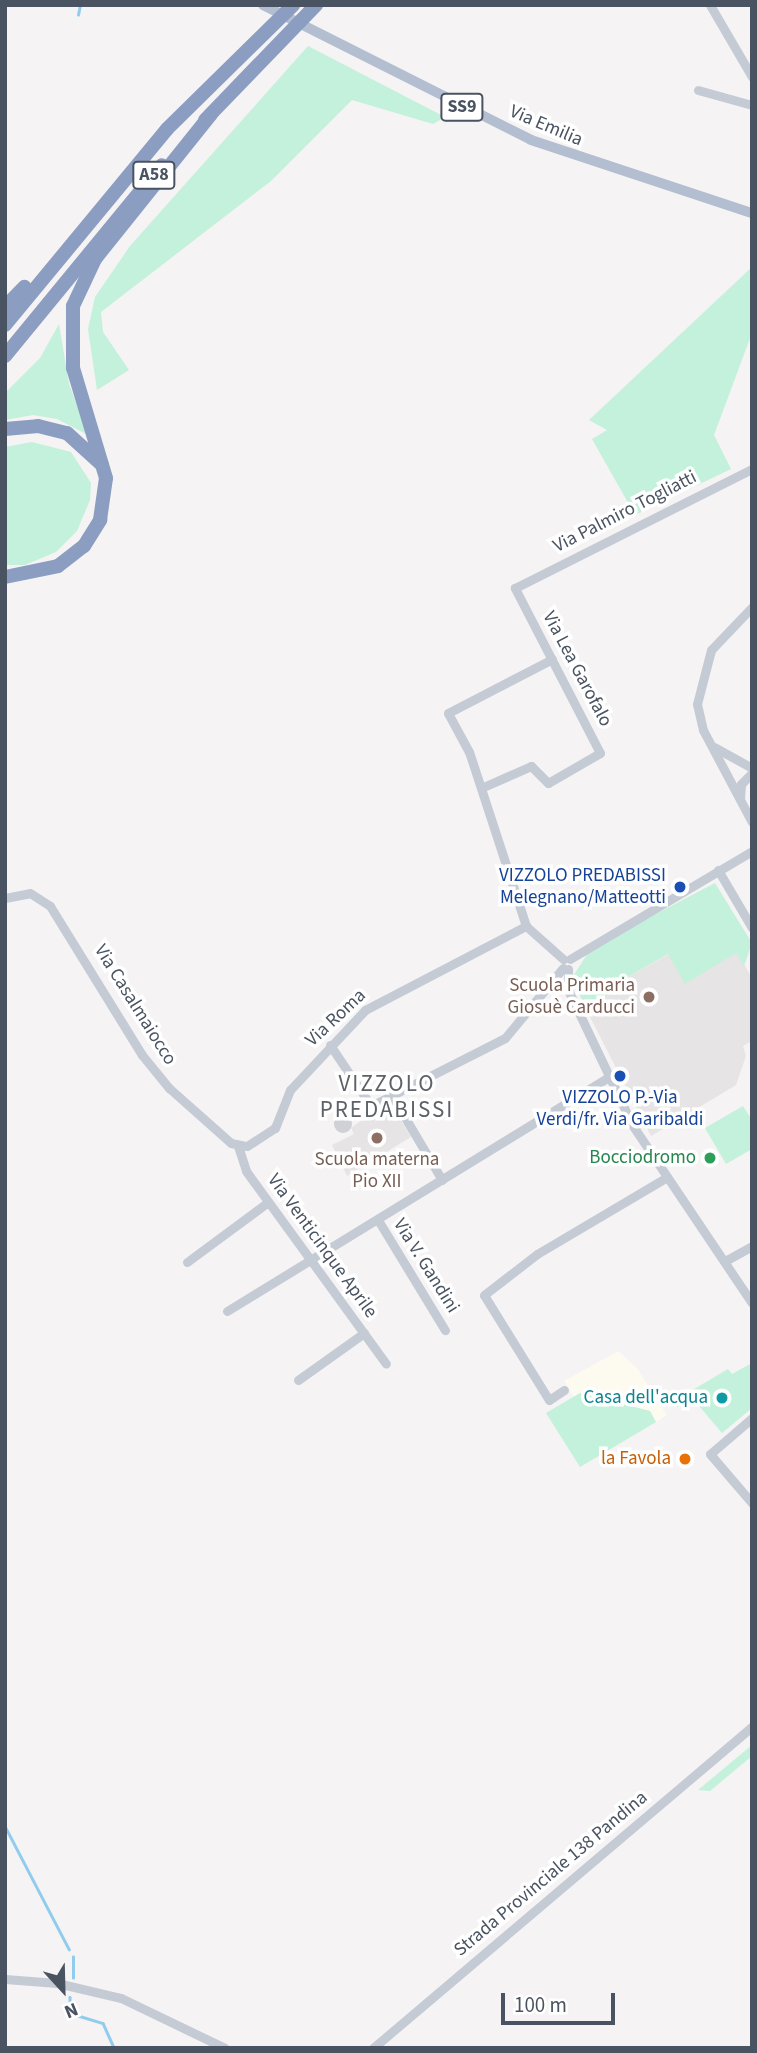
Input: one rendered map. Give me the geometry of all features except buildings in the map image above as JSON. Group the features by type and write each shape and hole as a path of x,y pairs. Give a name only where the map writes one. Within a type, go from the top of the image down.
{"highway":[{"name":"A58","path":"5,307 183,113 293,5"},
{"name":"A58","path":"5,356 111,223 316,5"},
{"name":"A58","path":"5,577 44,572 85,546 105,505 104,468 73,368 73,306 95,259 211,114"},
{"name":"A58","path":"5,325 102,204"},
{"path":"5,429 38,426 67,433 104,468"}],"main road":[{"name":"Via Emilia","path":"266,7 531,140 752,214"}],"street":[{"path":"710,5 752,77"},
{"path":"698,90 752,105"},
{"name":"Via Palmiro Togliatti","path":"515,588 752,468"},
{"name":"Via Lea Garofalo","path":"481,788 531,766 541,783 548,783 598,757 599,749 515,588"},
{"path":"752,607 723,632 701,671 698,714 710,744 752,822"},
{"path":"552,659 448,713 481,788 526,926 566,964 569,992 609,1077 667,1177 752,1303"},
{"path":"710,744 752,771"},
{"path":"724,770 741,765"},
{"path":"724,770 752,771"},
{"path":"741,800 741,784 752,771"},
{"path":"330,1045 370,1106 505,1038 566,964 752,851"},
{"path":"718,870 752,928"},
{"name":"Via Casalmaiocco","path":"5,898 30,893 50,906 142,1055 182,1102 238,1146"},
{"name":"Via Roma","path":"238,1146 258,1142 275,1128 290,1090 330,1045 374,1003 526,926"},
{"path":"227,1311 609,1077"},
{"path":"391,1094 442,1180"},
{"name":"Via Venticinque Aprile","path":"238,1146 243,1166 386,1364"},
{"path":"564,1390 549,1400 484,1295 537,1254 667,1177"},
{"path":"187,1262 268,1202"},
{"name":"Via V. Gandini","path":"377,1220 445,1330"},
{"path":"725,1261 752,1245"},
{"path":"298,1380 365,1333"},
{"path":"752,1418 710,1454 752,1503"},
{"name":"Strada Provinciale 138 Pandina","path":"373,2048 752,1727"},
{"path":"5,1979 57,1983 121,1998 225,2048"}],"shaded area":[{"path":"737,952 752,978 752,1041 743,1046 746,1056 736,1085 651,1136 589,1015 619,982 669,954"},
{"name":"Scuola materna Pio XII","path":"389,1100 411,1137 347,1176 332,1145 354,1134 351,1128"},
{"path":"618,1351 637,1368 667,1415 656,1422 650,1411 580,1393 574,1397 564,1381"}],"green space":[{"path":"308,46 445,117 433,124 352,100 271,181 101,312 103,332 129,370 97,390 88,329 95,297 130,246"},
{"path":"752,267 752,333 714,435 731,469 635,515 592,439 607,430 589,420"},
{"path":"59,324 69,384 88,435 57,419 33,415 5,420 5,393 40,358"},
{"path":"32,442 71,452 91,483 90,500 77,531 56,552 25,565 5,565 5,447"},
{"path":"715,883 752,943 744,966 736,953 685,984 668,954 619,982 589,1015 572,978 591,948"},
{"path":"743,1106 752,1120 752,1149 726,1164 705,1128"},
{"path":"752,1363 752,1408 722,1433 693,1399 677,1407 674,1401 728,1369 732,1374"},
{"path":"580,1393 650,1411 656,1422 580,1467 546,1413"},
{"path":"752,1745 752,1756 710,1791 698,1790"}],"waterway":[{"path":"78,15 80,5"},
{"path":"5,1826 69,1949"},
{"path":"73,1957 73,1978"},
{"path":"70,1997 70,2013 103,2023 114,2048"}],"place":[{"name":"VIZZOLO PREDABISSI Melegnano/Matteotti","path":"680,887"},
{"name":"Scuola Primaria Giosuè Carducci","path":"649,997"},
{"name":"VIZZOLO P.-Via Verdi/fr. Via Garibaldi","path":"620,1076"},
{"name":"Scuola materna Pio XII","path":"377,1138"},
{"name":"Bocciodromo","path":"710,1158"},
{"name":"Casa dell'acqua","path":"722,1398"},
{"name":"la Favola","path":"685,1459"}],"district":[{"name":"VIZZOLO PREDABISSI","path":"387,1097"}]}
